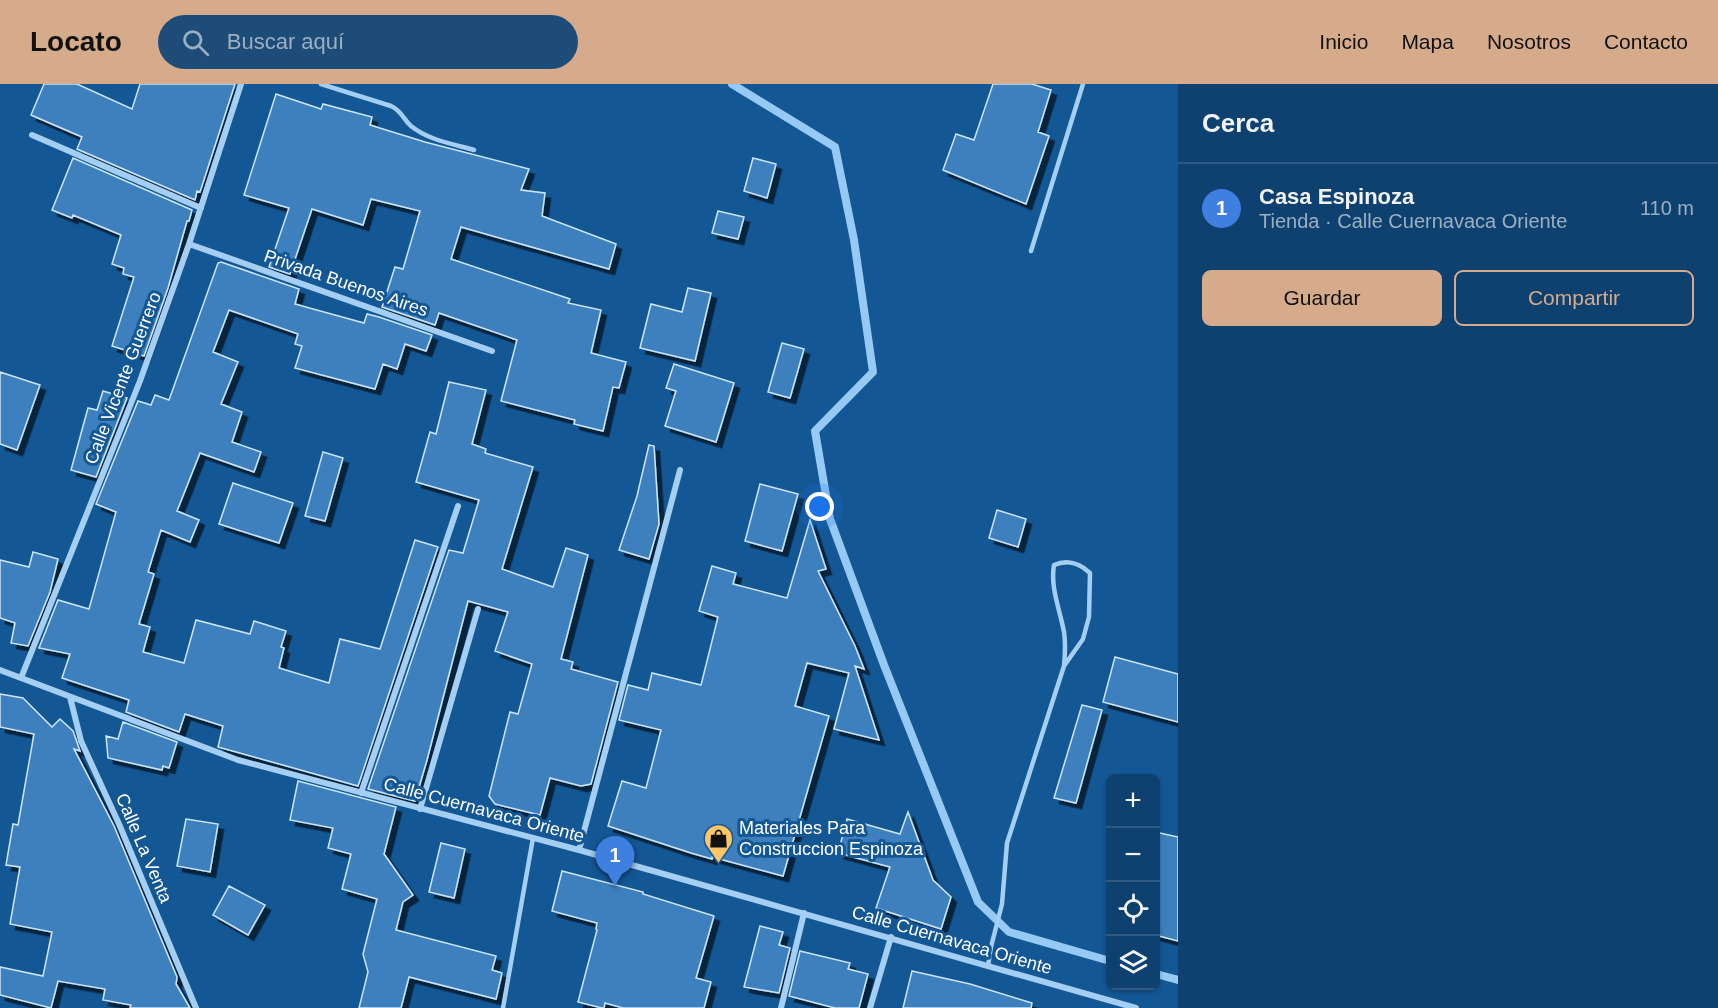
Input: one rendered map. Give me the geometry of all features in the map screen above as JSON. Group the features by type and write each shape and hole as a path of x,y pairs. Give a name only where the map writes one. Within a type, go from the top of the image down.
{"street":[{"name":"Calle Vicente Guerrero","path":"21,678 140,381 189,244 241,84"},
{"path":"32,135 201,207"},
{"name":"Privada Buenos Aires","path":"189,244 492,351"},
{"path":"579,850 680,470"},
{"path":"361,793 458,506"},
{"path":"420,809 478,609"},
{"name":"Calle Cuernavaca Oriente","path":"0,670 238,760 579,850 1136,1008"},
{"name":"Calle La Venta","path":"70,698 81,741 119,824 196,1008"},
{"path":"781,1008 804,913"},
{"path":"870,1008 891,937"}],"lane":[{"path":"321,84 399,109 410,125 433,139 474,150"},
{"path":"1031,250 1083,84"},
{"path":"988,966 1002,904 1008,843 1064,666 1066,647 1064,630 1052,578 1054,565 1063,561 1081,565 1090,573 1091,590 1089,617 1083,639 1064,666"},
{"path":"503,1008 533,838"}],"building":[{"path":"44,84 77,84 132,109 140,84 235,84 200,192 197,191 195,200 77,149 82,137 31,115"},
{"path":"993,84 1032,84 1051,90 1038,132 1049,136 1026,204 943,170 956,134 974,140"},
{"path":"276,94 321,109 323,104 372,117 370,125 529,169 521,190 545,193 542,216 616,244 609,269 461,227 451,259 570,299 568,303 601,310 591,353 626,362 619,388 613,387 603,431 574,424 575,420 501,401 517,340 439,313 435,325 382,307 395,267 403,269 420,211 371,199 363,225 312,209 290,274 269,267 289,208 244,195"},
{"path":"73,158 192,210 144,356 112,346 134,277 123,274 124,268 112,264 121,235 73,215 72,218 52,210"},
{"path":"753,158 776,164 767,198 744,191"},
{"path":"718,211 744,217 738,239 712,233"},
{"path":"221,262 299,289 295,304 364,323 367,314 432,335 426,351 405,344 397,369 383,364 375,389 295,368 302,346 295,344 298,334 229,310 213,352 238,362 221,404 242,412 232,442 261,452 254,472 200,453 177,511 199,520 190,542 161,530 148,572 154,574 139,624 150,627 143,652 184,663 196,620 250,634 254,621 286,631 281,647 284,648 279,668 329,683 340,639 380,649 415,540 438,547 358,786 218,747 223,726 185,714 179,732 126,712 129,700 62,678 70,654 39,648 58,600 89,609 116,512 96,504 138,401 151,405 155,395 169,400 218,263"},
{"path":"688,288 711,293 695,361 640,348 651,304 682,312"},
{"path":"782,343 804,349 790,398 768,392"},
{"path":"674,364 734,383 716,442 665,426 676,391 666,388"},
{"path":"0,372 40,385 17,450 0,444"},
{"path":"449,382 486,390 472,444 486,449 485,453 533,467 502,569 553,587 566,548 588,555 561,659 573,662 571,669 618,682 591,784 581,786 550,778 540,815 495,804 489,796 510,712 518,714 532,664 495,651 508,612 468,601 415,801 368,789 449,550 463,553 479,500 416,482 430,432 436,434"},
{"path":"103,391 127,398 96,477 71,470 88,408 97,410"},
{"path":"649,445 654,446 659,524 649,559 619,550 637,496"},
{"path":"323,452 343,458 325,521 305,516"},
{"path":"233,483 293,503 279,543 219,524"},
{"path":"760,484 798,494 782,551 745,541"},
{"path":"997,510 1026,519 1018,547 989,538"},
{"path":"810,520 826,569 818,571 864,669 855,666 879,740 834,729 849,673 807,663 795,706 829,716 783,876 691,853 608,826 622,781 646,788 661,730 619,720 628,685 648,690 652,673 701,685 718,617 699,611 712,566 736,573 733,584 787,598"},
{"path":"33,552 58,559 50,592 28,646 11,643 15,623 0,618 0,560 29,567"},
{"path":"1115,657 1178,674 1178,722 1103,702"},
{"path":"0,694 23,698 52,727 60,719 73,731 80,751 74,749 114,826 177,977 176,984 190,1008 130,1008 131,1005 103,1000 105,989 58,981 51,1008 0,995 0,967 43,976 52,932 10,924 20,867 6,865 13,824 18,825 34,734 0,727"},
{"path":"1082,705 1102,710 1076,803 1054,798"},
{"path":"123,722 177,742 169,768 163,766 162,770 108,758 106,736 118,739"},
{"path":"298,781 396,807 384,854 413,895 403,902 396,930 496,956 492,970 502,973 496,999 409,977 401,1008 359,1008 368,972 363,954 377,899 342,889 351,854 328,848 333,828 290,820"},
{"path":"908,812 933,880 951,897 941,929 876,908 890,867 838,853 847,819 900,834"},
{"path":"186,819 218,824 210,872 177,866"},
{"path":"1160,833 1178,837 1178,941 1160,936"},
{"path":"441,843 465,849 454,898 429,892"},
{"path":"562,871 643,892 643,894 714,916 696,978 711,982 704,1008 623,1008 605,1003 602,1008 578,1002 597,923 552,911"},
{"path":"229,886 265,905 248,935 213,915"},
{"path":"760,926 783,932 779,945 790,948 779,993 744,987"},
{"path":"800,951 850,963 848,969 868,974 859,1008 835,1008 789,996"},
{"path":"912,971 970,984 1032,1003 1031,1008 903,1008"}],"waterway":[{"path":"732,84 835,147 854,240 873,372 815,431 830,519 884,665 978,902 1009,932 1106,960"},
{"path":"1160,975 1178,980"}],"place":[{"name":"Materiales Para Construccion Espinoza","path":"718,864"},
{"name":"Casa Espinoza","path":"615,886"}]}
